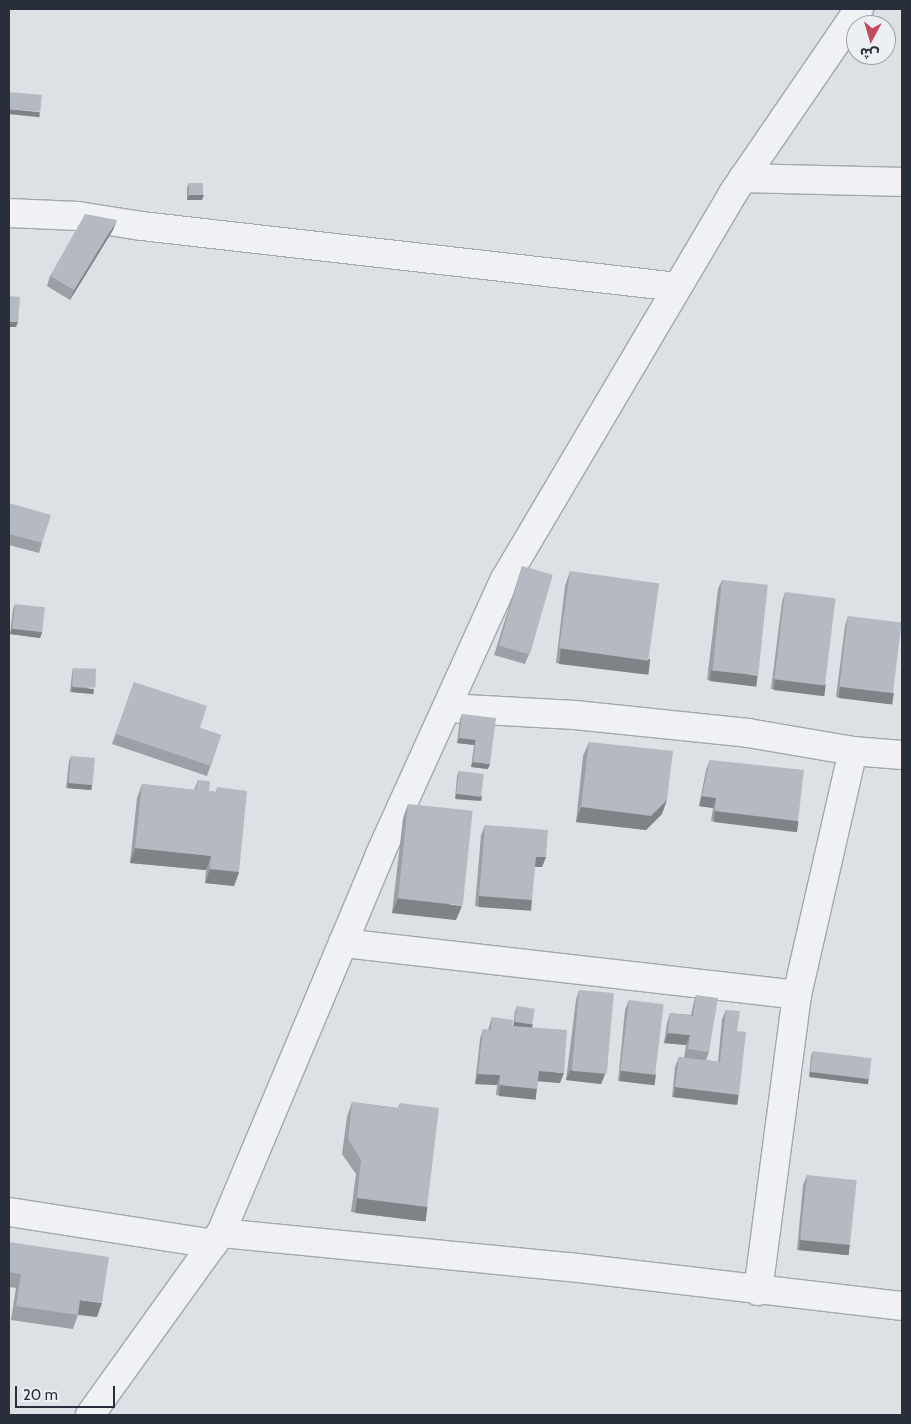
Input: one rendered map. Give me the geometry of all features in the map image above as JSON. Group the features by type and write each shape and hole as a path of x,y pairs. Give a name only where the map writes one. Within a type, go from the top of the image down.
{"street":[{"path":"90,1415 218,1239 343,943 506,579 743,178 859,9"},
{"path":"743,178 902,182"},
{"path":"9,213 78,216 142,226 677,287"},
{"path":"447,708 574,715 748,733 853,752 902,755"},
{"path":"758,1291 797,995 853,752"},
{"path":"343,943 797,995"},
{"path":"9,1212 218,1239 570,1267 758,1291 902,1306"}],"building":[{"path":"9,92 42,95 40,112 9,109"},
{"path":"189,183 203,183 203,195 189,195"},
{"path":"85,214 117,220 74,290 50,276"},
{"path":"9,296 20,297 18,322 9,322"},
{"path":"9,503 51,515 42,543 9,534"},
{"path":"522,566 553,575 530,655 499,646"},
{"path":"570,571 659,584 648,661 559,648"},
{"path":"722,580 768,585 758,675 712,671"},
{"path":"785,592 836,598 825,686 774,679"},
{"path":"15,604 45,607 42,632 12,629"},
{"path":"848,616 902,623 893,693 839,686"},
{"path":"73,668 96,669 95,688 72,687"},
{"path":"134,682 207,706 200,728 221,735 211,766 116,734"},
{"path":"462,714 496,718 490,764 473,762 476,740 459,738"},
{"path":"589,742 673,751 667,800 651,816 581,807"},
{"path":"71,756 95,758 93,785 69,783"},
{"path":"710,760 804,770 798,821 715,811 716,798 702,796"},
{"path":"459,771 484,774 481,797 456,794"},
{"path":"198,780 210,781 209,791 217,792 217,787 247,791 239,872 210,869 211,856 135,848 142,784 196,790"},
{"path":"408,804 473,811 463,905 398,898"},
{"path":"485,825 548,830 546,857 536,857 532,900 479,896"},
{"path":"579,990 614,993 607,1074 572,1071"},
{"path":"696,995 718,998 709,1052 688,1049 690,1035 668,1033 670,1013 693,1016"},
{"path":"629,1000 664,1004 655,1075 620,1070"},
{"path":"517,1006 535,1009 532,1025 514,1022"},
{"path":"726,1010 740,1011 737,1031 746,1032 739,1095 675,1087 679,1057 720,1062"},
{"path":"492,1017 513,1020 512,1026 567,1030 564,1073 539,1071 537,1089 500,1085 500,1075 478,1074 483,1029 491,1030"},
{"path":"813,1051 872,1058 869,1079 810,1072"},
{"path":"352,1102 399,1108 400,1103 439,1108 427,1207 357,1198 361,1160 348,1139"},
{"path":"807,1175 857,1180 850,1245 800,1240"},
{"path":"9,1242 109,1257 102,1303 80,1300 78,1315 16,1306 21,1274 9,1272"}]}
